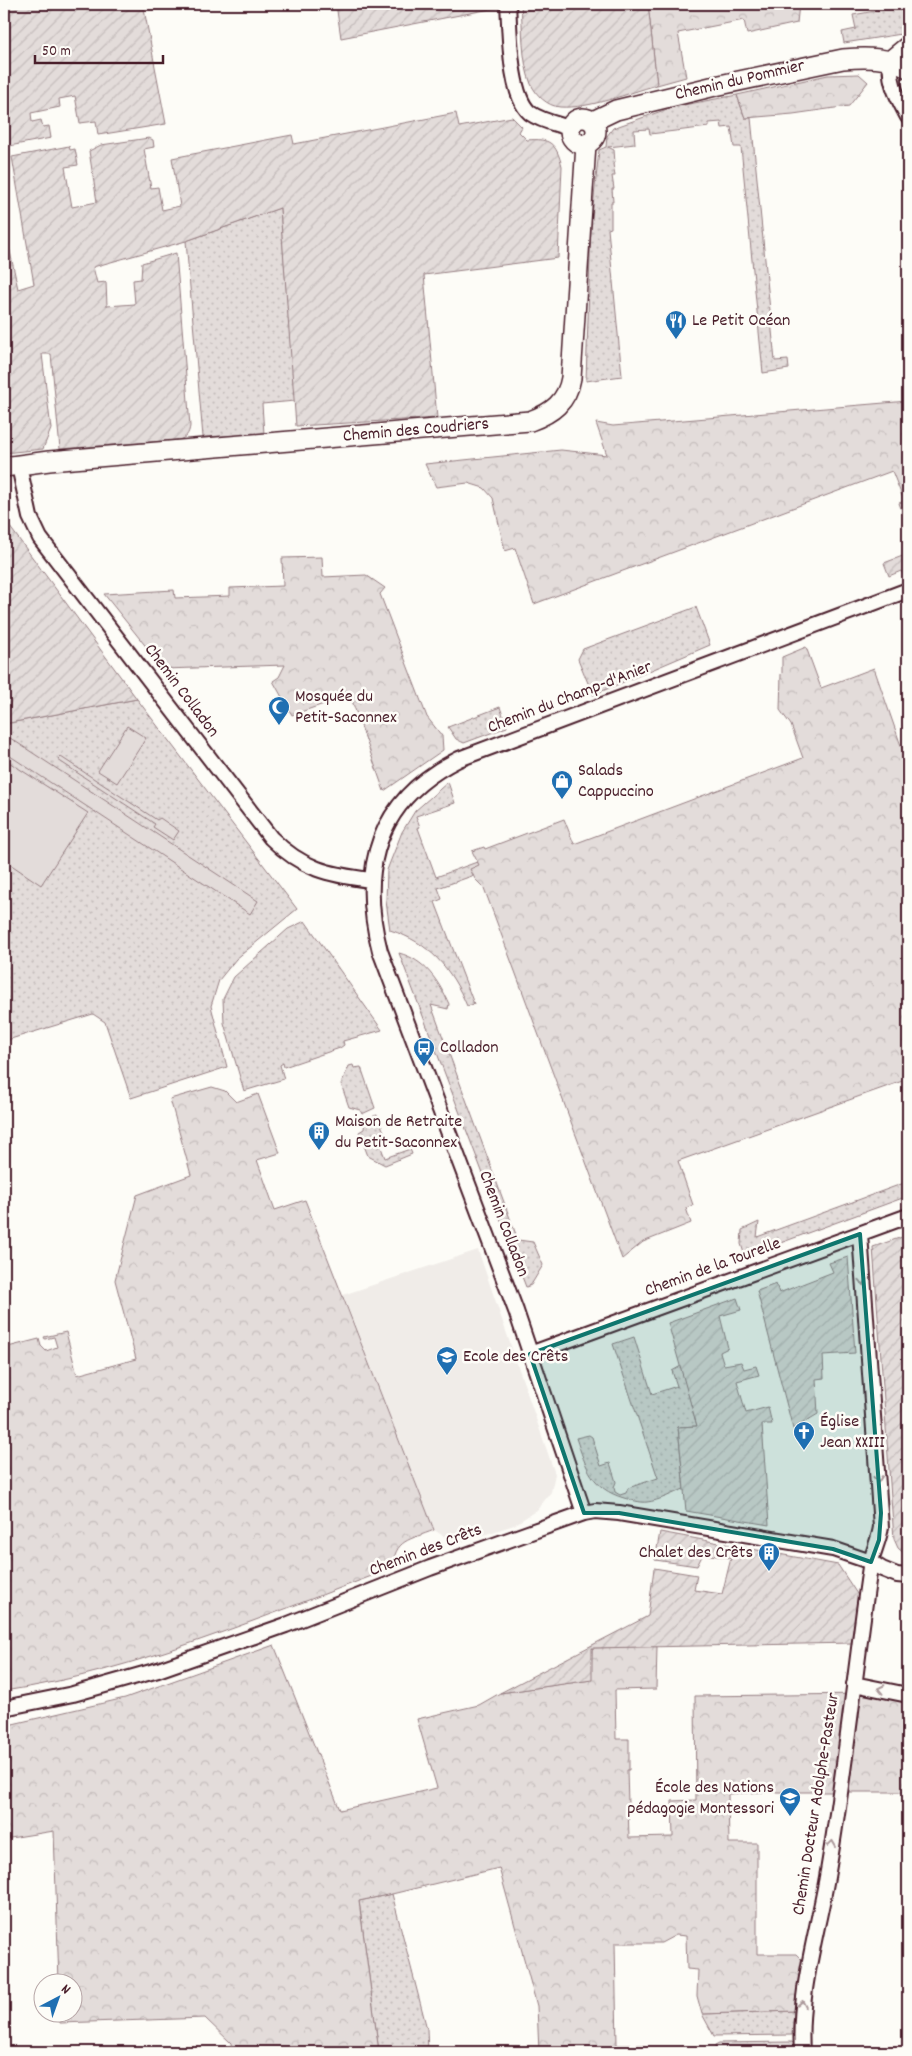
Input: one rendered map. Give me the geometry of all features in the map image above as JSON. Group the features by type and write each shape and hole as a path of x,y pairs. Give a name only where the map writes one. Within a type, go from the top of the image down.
{"street":[{"path":"508,4 515,84 524,105 530,112 545,121 570,128"},
{"path":"908,46 890,60 889,70 892,87 908,117"},
{"name":"Chemin du Pommier","path":"592,121 616,110 816,63 863,57 890,60 908,68"},
{"path":"584,117 592,121 597,130 596,135 590,142 580,144 572,138 570,128 575,120 584,117"},
{"name":"Chemin des Coudriers","path":"11,466 49,461 530,421 547,415 565,398 572,378 586,144"},
{"name":"Chemin Colladon","path":"11,466 40,538 271,838 297,860 315,870 332,875 371,880"},
{"name":"Chemin du Champ-d'Anier","path":"380,951 373,925 371,880 374,857 392,817 412,791 436,771 446,765 908,590"},
{"name":"Chemin Colladon","path":"380,951 508,1289 584,1513"},
{"name":"Chemin de la Tourelle","path":"530,1354 908,1216"},
{"name":"Chemin Docteur Adolphe-Pasteur","path":"802,2052 801,2008 827,1878 852,1715 854,1684 870,1562 879,1540 881,1527 860,1234"},
{"name":"Chemin des Crêts","path":"4,1708 73,1694 158,1670 286,1625 430,1568 584,1513 595,1511 619,1513 833,1549 870,1562 897,1575 908,1576"},
{"path":"854,1684 908,1695"}],"highlighted area":[{"path":"860,1234 881,1513 879,1540 871,1562 833,1549 619,1513 584,1513 530,1354"}],"shaded area":[{"name":"Ecole des Crêts","path":"478,1250 555,1474 551,1492 537,1510 514,1525 456,1544 434,1530 343,1295"}],"green space":[{"path":"4,4 143,4 166,124 98,135 96,121 80,123 75,96 59,99 60,107 31,113 32,122 41,120 43,127 49,126 51,138 4,147"},
{"path":"336,4 501,4 501,7 341,38"},
{"path":"521,4 648,4 657,85 584,106 560,107 551,105 536,92 528,75 524,55"},
{"path":"648,4 799,4 797,23 747,34 744,20 678,33 686,77 657,85"},
{"path":"908,5 908,33 844,43 842,32 856,29 853,15"},
{"path":"859,74 868,82 849,106 793,114 745,118 737,95 828,75"},
{"path":"737,95 745,118 751,118 775,361 788,360 789,369 763,373 741,147 734,147 731,127 722,128 721,122 709,123 709,127 650,134 649,129 634,130 635,144 608,147 614,150 615,163 613,164 615,176 612,176 614,189 612,189 613,202 611,202 611,228 608,229 622,376 586,381 591,226 599,150 606,147 607,136 613,128 673,107"},
{"path":"456,113 459,127 512,117 522,127 519,132 527,140 547,141 554,147 562,166 558,258 424,275 437,418 296,426 280,208 186,241 93,267 97,283 106,282 107,306 135,304 133,280 141,279 142,263 176,253 190,426 185,437 178,440 60,449 51,354 42,354 51,429 43,449 4,453 4,223 18,289 34,284 12,157 69,146 70,150 75,149 78,165 65,167 72,207 97,202 89,151 101,145 149,138 153,140 154,147 144,149 151,188 158,187 162,210 180,206 172,158 292,135 294,144"},
{"path":"280,208 295,401 262,404 264,434 203,437 186,241"},
{"path":"908,401 908,512 903,514 899,503 904,501 892,471 534,604 515,548 505,551 493,498 484,488 468,483 436,487 425,464 561,450 607,455 596,423 613,426"},
{"path":"4,519 137,699 4,724"},
{"path":"908,554 908,572 903,574 901,571 889,576 884,563"},
{"path":"322,557 323,577 366,575 385,588 380,594 427,717 442,736 443,750 384,791 350,695 292,715 273,681 279,677 285,665 164,669 104,594 174,590 175,598 230,596 230,588 283,586 282,558"},
{"path":"696,607 710,645 593,695 578,659 583,649"},
{"path":"806,647 821,688 874,668 908,766 908,1079 678,1161 693,1205 686,1208 691,1223 643,1242 622,1259 484,888 475,879 470,869 479,865 472,851 484,847 485,849 564,819 574,844 803,758 791,725 780,710 782,657"},
{"path":"137,699 297,909 236,959 219,980 211,1006 227,1067 131,1098 105,1022 93,1014 4,1041 4,724"},
{"path":"500,707 507,727 464,743 456,739 448,727"},
{"path":"127,726 146,738 117,783 98,771"},
{"path":"4,734 258,901 250,914 4,752"},
{"path":"61,757 157,820 160,818 179,831 173,840 153,827 155,824 58,760"},
{"path":"4,759 88,813 41,885 4,860"},
{"path":"448,782 455,803 416,816 420,827 418,828 436,877 477,862 486,871 438,888 442,899 435,902 474,1004 467,1006 454,980 438,959 417,942 390,930 386,901 387,870 402,832 415,811"},
{"path":"305,921 382,1030 343,1041 344,1045 340,1048 284,1067 283,1063 280,1065 284,1079 244,1091 224,1023 223,999 234,977 288,929"},
{"path":"399,953 408,956 430,972 449,1004 448,1009 431,1005 518,1240 533,1242 543,1265 531,1285 526,1287"},
{"path":"353,1065 354,1068 361,1067 375,1108 362,1114 360,1110 349,1107 341,1084 349,1066"},
{"path":"212,1087 225,1091 236,1102 258,1094 280,1153 257,1160 275,1210 305,1200 434,1530 411,1539 400,1546 396,1551 393,1568 250,1622 152,1656 103,1670 4,1691 4,1348 39,1339 41,1346 46,1351 57,1347 54,1337 45,1339 44,1337 66,1332 77,1375 136,1359 115,1280 137,1195 191,1175 170,1099"},
{"path":"377,1115 387,1139 379,1142 385,1158 410,1149 412,1154 385,1165 368,1156 359,1132 364,1129 365,1119"},
{"path":"908,1178 908,1196 745,1256 741,1244 742,1230 759,1222 757,1237 907,1182"},
{"path":"908,1235 908,1557 898,1548 894,1539 873,1247"},
{"path":"848,1257 855,1353 823,1355 824,1378 816,1379 818,1414 793,1429 757,1291 776,1284 779,1293 833,1272 829,1263"},
{"path":"737,1298 741,1310 720,1316 728,1348 720,1352 724,1365 741,1362 744,1369 756,1366 759,1375 737,1381 746,1413 768,1407 772,1424 762,1424 769,1525 686,1511 678,1427 697,1426 668,1323"},
{"path":"634,1337 652,1394 677,1386 672,1371 681,1366 697,1426 678,1427 684,1489 656,1500 645,1502 613,1494 597,1483 587,1467 576,1438 589,1435 592,1437 601,1466 610,1463 616,1482 615,1492 620,1495 626,1493 628,1488 658,1478 613,1344"},
{"path":"660,1532 838,1565 859,1597 853,1643 592,1648 592,1680 500,1693 648,1616 654,1568 697,1575 694,1590 722,1594 731,1558 703,1554 697,1566 655,1560"},
{"path":"274,1645 340,1810 437,1788 417,1719 479,1705 500,1693 591,1680 592,1648 657,1646 656,1689 615,1690 616,1739 629,1739 629,1770 627,1770 629,1838 673,1837 672,1801 696,1800 695,1696 869,1694 908,1702 908,1792 767,1792 728,1794 729,1843 757,1843 757,1954 796,1954 803,1961 794,2011 702,2014 697,1996 698,1970 687,1969 686,1936 676,1935 661,1943 615,1943 617,2045 644,2045 644,2052 539,2052 537,2006 499,1868 359,1901 379,2052 232,2052 231,2043 205,2018 82,2022 82,1974 59,1974 54,1831 4,1839 4,1726 125,1698"},
{"path":"392,1894 427,2029 428,2052 379,2052 359,1901"},
{"path":"794,2011 792,2035 714,2036 702,2014"},
{"path":"792,2042 796,2045 797,2052 716,2052 715,2045 719,2043"},
{"path":"232,2049 232,2052 68,2052"}],"place":[{"name":"Le Petit Océan","path":"676,340"},
{"name":"Mosquée du Petit-Saconnex","path":"279,726"},
{"name":"Salads Cappuccino","path":"562,800"},
{"name":"Colladon","path":"424,1067"},
{"name":"Maison de Retraite du Petit-Saconnex","path":"319,1151"},
{"name":"Ecole des Crêts","path":"447,1376"},
{"name":"Église Jean XXIII","path":"804,1451"},
{"name":"Chalet des Crêts","path":"769,1572"},
{"name":"École des Nations pédagogie Montessori","path":"790,1817"}]}
